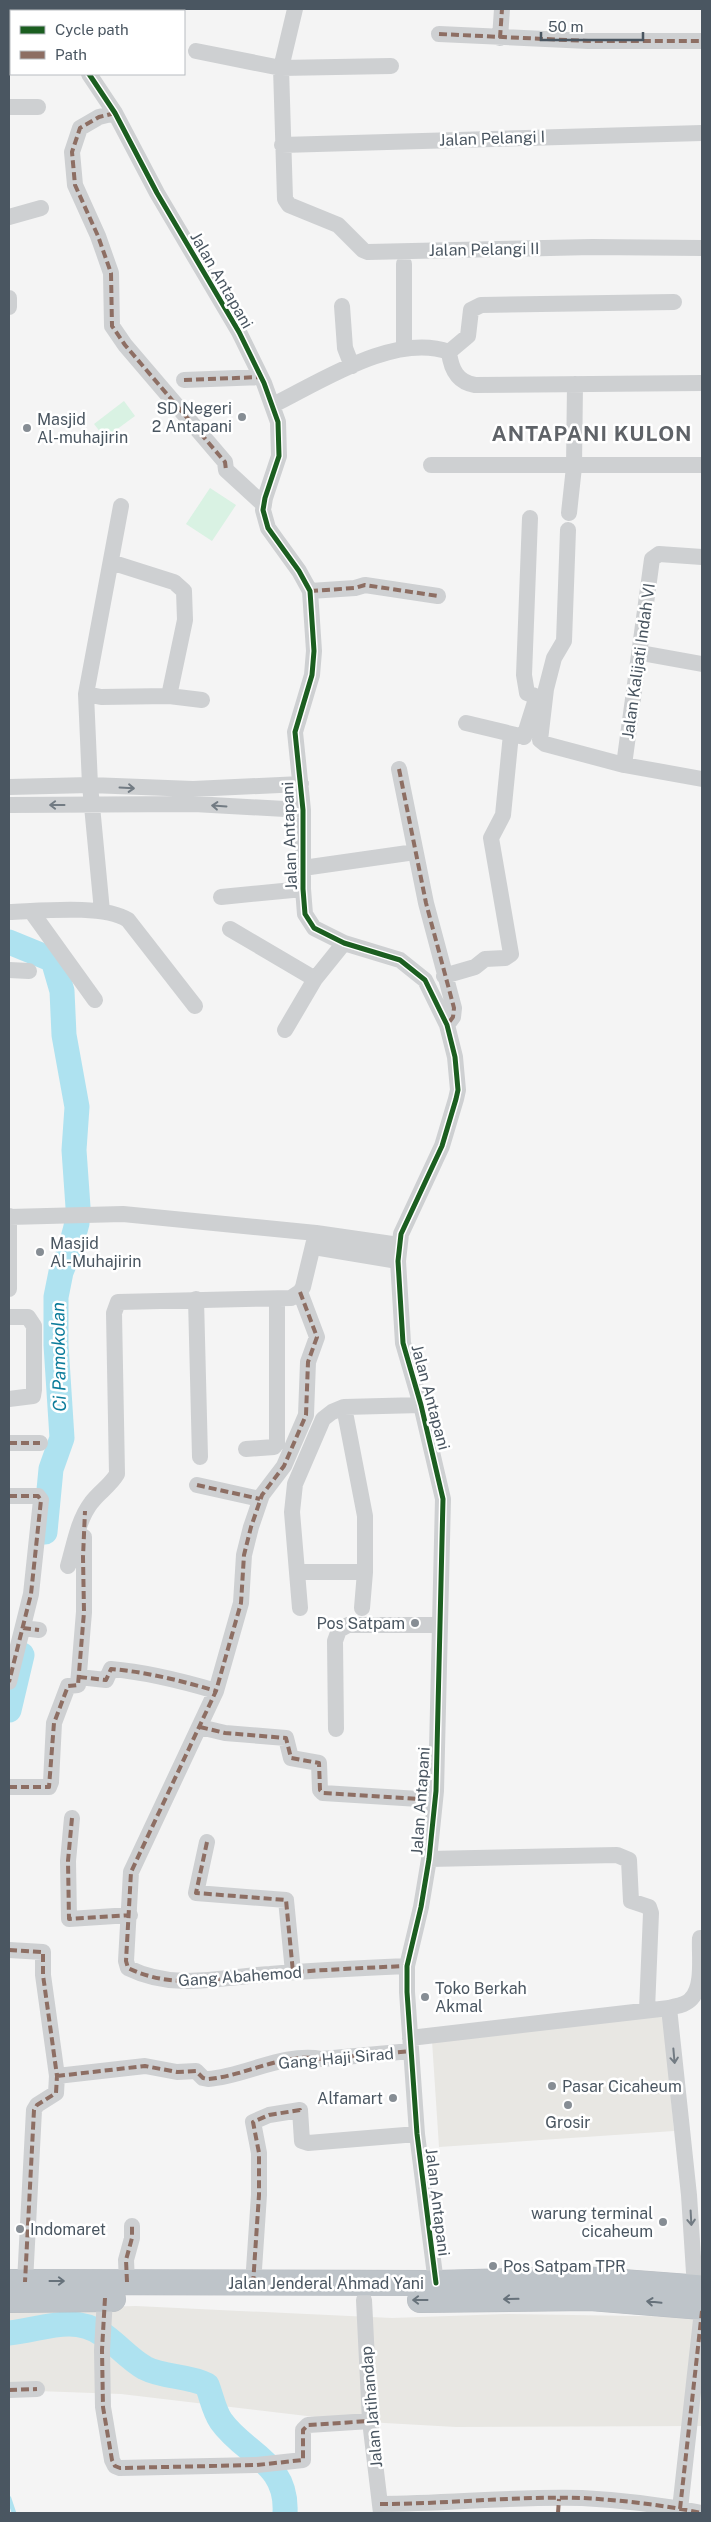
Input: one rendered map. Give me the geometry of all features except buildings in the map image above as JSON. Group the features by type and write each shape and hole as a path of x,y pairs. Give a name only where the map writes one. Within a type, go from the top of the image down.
{"highway":[{"name":"Jalan Jenderal Ahmad Yani","path":"17,2282 252,2284 436,2283 584,2279 660,2283 700,2294"},
{"name":"Jalan Jenderal Ahmad Yani","path":"9,2300 106,2298 364,2300 590,2298 700,2294"}],"street":[{"path":"282,145 281,68 295,9"},
{"path":"500,38 502,9"},
{"path":"438,34 500,38 702,41"},
{"path":"196,51 281,68 392,66"},
{"name":"Jalan Antapani","path":"90,75 115,113 157,193 239,332 261,377 278,422 280,456 264,505 268,528 299,571 310,591 313,668 294,732 303,810 303,889 305,914 314,928 344,944 400,960 413,968 425,980 447,1025 455,1057 458,1090 442,1146 401,1234 398,1253 401,1330 443,1498 435,1800 429,1859 421,1907 407,1966 410,2044 417,2134 436,2283"},
{"path":"9,106 38,107"},
{"path":"115,113 99,117 80,128 72,152 75,185 98,236 111,273 112,326 125,345 225,462 226,470 264,505"},
{"name":"Jalan Pelangi I","path":"282,145 702,133"},
{"name":"Jalan Pelangi II","path":"282,145 285,199 289,206 338,225 361,249 368,252 592,247 702,248"},
{"path":"9,217 41,208"},
{"path":"404,264 404,349"},
{"path":"9,298 9,307"},
{"path":"449,352 468,336 471,310 481,305 674,302"},
{"path":"342,306 345,348 352,366"},
{"path":"273,405 383,352 404,349 441,349 449,352"},
{"path":"449,352 450,364 456,374 463,382 469,384 702,382"},
{"path":"184,380 261,377"},
{"path":"569,513 574,467 575,384"},
{"path":"431,465 574,467 702,465"},
{"path":"102,911 90,785 86,694 121,506"},
{"path":"529,736 536,699 535,696 527,693 524,675 530,518"},
{"path":"444,976 475,967 485,959 505,958 511,954 491,838 502,815 546,689 554,658 564,641 568,530"},
{"name":"Jalan Kalijati Indah VI","path":"624,765 654,557 659,554 702,557"},
{"path":"111,562 174,582 184,591 185,620 169,696"},
{"path":"310,591 355,588 364,585 438,596"},
{"path":"640,653 702,664"},
{"path":"86,694 101,697 169,696 202,700"},
{"path":"466,723 529,736 545,744 624,765 702,779"},
{"path":"399,769 415,852 444,976 455,1012 447,1025"},
{"path":"9,805 92,805 194,797 244,787 301,784"},
{"path":"9,787 90,785 194,797 245,808 303,810"},
{"path":"244,787 245,808"},
{"path":"303,868 415,852"},
{"path":"221,897 303,889"},
{"path":"31,911 95,1000"},
{"path":"9,912 102,911 128,920 196,1006"},
{"path":"230,929 315,979"},
{"path":"285,1030 315,979 344,944"},
{"path":"9,970 29,971"},
{"path":"9,1289 9,1216 63,1217 123,1214 398,1253"},
{"path":"72,1818 68,1861 69,1919 130,1915 131,1872 216,1691 237,1623 241,1602 246,1544 260,1499 284,1466 306,1414 308,1362 317,1337 300,1292 315,1240"},
{"path":"68,1566 86,1511 102,1491 111,1484 117,1474 114,1313 118,1302 196,1299 277,1299 290,1298 300,1292"},
{"path":"196,1299 200,1457"},
{"path":"246,1450 274,1447 277,1443 277,1299"},
{"path":"9,1317 28,1317 34,1326 34,1390 32,1396 26,1399 9,1399"},
{"path":"300,1608 292,1512 295,1484 323,1419 332,1412 344,1407 421,1405"},
{"path":"344,1407 365,1516 365,1572 362,1608"},
{"path":"9,1443 40,1443"},
{"path":"197,1485 260,1499"},
{"path":"9,1496 38,1496 41,1500 33,1581 31,1629 9,1682"},
{"path":"9,1787 49,1787 54,1722 68,1686 78,1685 84,1612 82,1557 86,1511"},
{"path":"298,1572 365,1572"},
{"path":"336,1730 335,1641 340,1630 348,1625 439,1625"},
{"path":"79,1677 106,1680 111,1669 128,1670 184,1681 216,1691"},
{"path":"200,1727 225,1733 286,1738 291,1758 319,1763 320,1790 323,1793 435,1800"},
{"path":"207,1842 196,1893 286,1900 294,1972"},
{"path":"429,1859 617,1855 625,1857 629,1860 630,1902 649,1907 651,1913 646,2010"},
{"name":"Gang Abahemod","path":"130,1915 127,1966 132,1970 154,1978 190,1982 294,1972 407,1966"},
{"name":"Gang Haji Sirad","path":"57,2076 145,2066 177,2072 196,2071 203,2078 208,2079 244,2072 260,2065 311,2057 322,2059 410,2044 669,2008 692,1999 699,1985 700,1938"},
{"path":"9,1950 43,1952 43,1975 57,2076 56,2093 37,2105 34,2110 17,2282"},
{"path":"669,2008 700,2294"},
{"path":"252,2284 259,2195 259,2153 252,2122 279,2113 300,2110 302,2137 305,2142 417,2134"},
{"path":"127,2282 126,2260 132,2238 132,2226"},
{"path":"106,2298 103,2337 103,2407 112,2460 115,2466 120,2468 257,2465 303,2460 303,2430 308,2425 370,2421"},
{"name":"Jalan Jatihandap","path":"364,2300 370,2421 381,2508"},
{"path":"680,2509 702,2312"},
{"path":"9,2390 37,2389"},
{"path":"381,2508 429,2504 558,2506 582,2498 654,2510 680,2509 702,2513"}],"shaded area":[{"name":"Pasar Cicaheum","path":"664,2015 674,2131 439,2147 432,2041"},
{"path":"136,2306 392,2318 506,2314 702,2317 702,2426 456,2427 349,2421 121,2394 9,2390 9,2309"}],"green space":[{"path":"124,401 135,416 105,438 94,424"},
{"path":"210,488 236,505 212,541 186,524"}],"waterway":[{"name":"Ci Pamokolan","path":"9,942 53,960 62,991 64,1035 77,1107 74,1150 78,1207 77,1223 70,1250 61,1272 56,1297 56,1345 62,1438 51,1469 45,1532"},
{"name":"Ci Pamokolan","path":"9,1710 22,1655"},
{"name":"Ci Pamokolan","path":"9,2333 68,2324 91,2328 113,2342 145,2368 207,2385 221,2421 231,2433 272,2470 280,2482 284,2496 285,2513"},
{"path":"9,2498 14,2513"}],"marked path":[{"path":"500,38 502,9"},
{"path":"439,34 588,41 702,41"},
{"path":"115,113 99,117 80,128 72,152 75,185 98,236 111,273 112,326 125,345 225,462 226,470"},
{"path":"184,380 261,377"},
{"path":"310,591 355,588 365,585 438,596"},
{"path":"399,769 426,903 454,1008 453,1017 447,1025"},
{"path":"300,1292 317,1337 308,1362 306,1415 284,1466 262,1495 251,1527 244,1555 241,1603 216,1691 131,1872 126,1961 128,1968 146,1975 181,1981 304,1971 407,1966"},
{"path":"9,1443 40,1443"},
{"path":"197,1485 260,1499"},
{"path":"9,1496 38,1496 41,1500 31,1594 9,1682"},
{"path":"9,1787 49,1787 54,1723 68,1686 78,1685 84,1612 83,1557 85,1511"},
{"path":"23,1628 39,1630"},
{"path":"79,1677 106,1680 111,1669 164,1677 216,1691"},
{"path":"200,1727 225,1733 286,1738 291,1758 319,1763 320,1790 323,1793 435,1800"},
{"path":"72,1818 68,1861 69,1919 130,1915"},
{"path":"207,1842 196,1893 286,1900 293,1972"},
{"path":"9,1950 43,1952 43,1975 57,2076 56,2093 37,2105 34,2110 25,2282"},
{"path":"57,2076 145,2066 177,2072 196,2071 203,2078 208,2079 236,2074 279,2061 293,2059 322,2059 411,2051"},
{"path":"253,2284 259,2195 259,2153 253,2122 269,2115 300,2110 301,2113"},
{"path":"127,2282 126,2260 132,2238 132,2226"},
{"path":"105,2298 102,2350 103,2407 112,2460 115,2466 120,2468 257,2465 303,2460 303,2430 308,2425 370,2421"},
{"path":"680,2509 702,2311"},
{"path":"9,2390 37,2389"},
{"path":"380,2504 531,2498 582,2498 642,2503 702,2513"},
{"path":"558,2513 559,2499"}],"cycle path":[{"path":"90,75 115,113 157,193 239,332 264,383 278,422 279,456 263,510 268,528 299,571 310,591 314,651 312,675 295,732 303,810 303,889 305,914 314,928 344,943 400,960 425,980 447,1025 455,1057 458,1090 456,1099 442,1146 401,1234 398,1261 403,1343 421,1405 443,1499 436,1791 429,1859 421,1907 407,1966 407,1992 417,2134 436,2283"}],"place":[{"name":"SD Negeri 2 Antapani","path":"242,417"},
{"name":"Masjid Al-muhajirin","path":"27,428"},
{"name":"Masjid Al-Muhajirin","path":"40,1252"},
{"name":"Pos Satpam","path":"415,1623"},
{"name":"Toko Berkah Akmal","path":"425,1997"},
{"name":"Pasar Cicaheum","path":"552,2086"},
{"name":"Alfamart","path":"393,2098"},
{"name":"Grosir","path":"568,2105"},
{"name":"warung terminal cicaheum","path":"663,2222"},
{"name":"Indomaret","path":"20,2229"},
{"name":"Pos Satpam TPR","path":"493,2266"}],"district":[{"name":"ANTAPANI KULON","path":"592,434"}]}
